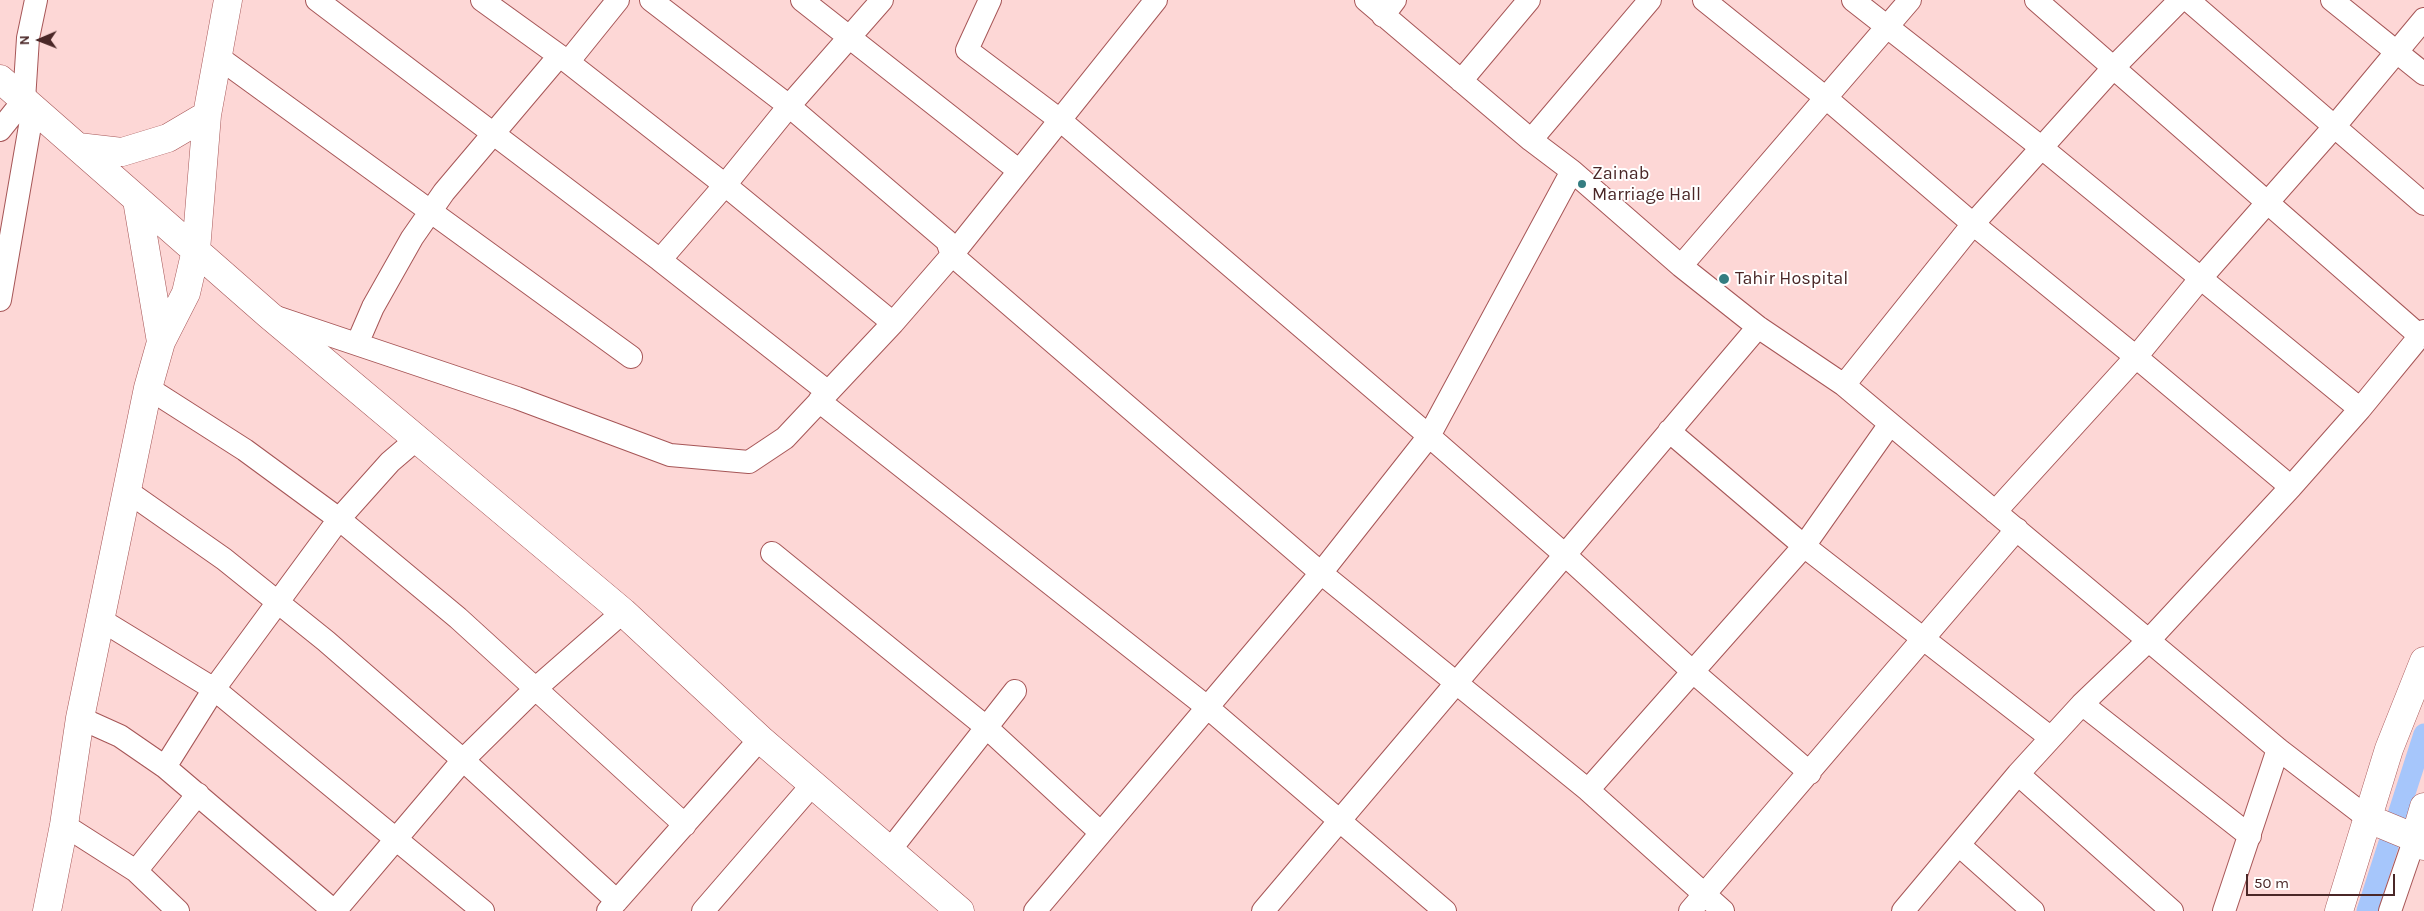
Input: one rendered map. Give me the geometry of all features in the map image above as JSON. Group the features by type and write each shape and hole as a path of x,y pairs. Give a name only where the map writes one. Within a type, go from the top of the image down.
{"street":[{"path":"0,300 31,120 24,100 28,38 36,0"},
{"path":"47,911 64,825 80,718 148,388 161,342 186,293 196,250 208,115 228,0"},
{"path":"317,0 660,260 823,397 1207,707 1445,911"},
{"path":"482,0 564,59 725,185 893,323"},
{"path":"357,344 373,307 412,238 444,192 493,133 618,0"},
{"path":"651,0 789,106 947,241 952,255 1321,573 1588,790 1723,911"},
{"path":"802,0 1018,170"},
{"path":"660,260 725,185 789,106 850,39 882,0"},
{"path":"990,0 967,50 1060,120 1429,436 1564,554 1692,671 1810,773"},
{"path":"269,315 517,398 670,455 749,462 785,438 893,323 952,255 1018,170 1156,0"},
{"path":"1366,0 1389,8 1461,81 1531,140 1572,171 1681,266 1758,327 1844,385 2150,639 2278,749 2369,819 2419,842"},
{"path":"1461,81 1529,0"},
{"path":"1531,140 1650,0"},
{"path":"1704,0 1826,98 1973,224 2291,487"},
{"path":"1853,0 2042,148 2360,409"},
{"path":"1681,266 1888,28 1910,0"},
{"path":"1903,911 2018,774 2082,704 2150,639 2291,487 2360,409 2422,333 2036,0"},
{"path":"1844,385 1973,224 2114,68 2180,0"},
{"path":"2188,0 2424,204"},
{"path":"2332,0 2424,74"},
{"path":"1995,512 2136,357 2200,279 2334,127 2424,19"},
{"path":"218,57 631,357"},
{"path":"0,79 269,315 418,438 622,612 760,739 890,850 945,906"},
{"path":"0,130 24,100"},
{"path":"78,147 122,152 168,138 208,115"},
{"path":"1035,911 1321,573 1429,436 1572,171"},
{"path":"137,200 161,342"},
{"path":"1263,911 1758,327"},
{"path":"148,388 245,450 339,519 458,618 685,824"},
{"path":"1588,790 1804,546 1890,424"},
{"path":"1669,431 1804,546 2051,738"},
{"path":"165,766 214,689 339,519 390,462 418,438"},
{"path":"126,491 224,559 326,641 463,760 612,906 760,739"},
{"path":"1690,911 1703,893 1810,773 2017,529"},
{"path":"772,553 986,727 1100,833"},
{"path":"80,718 120,736 165,766 334,911 463,760 535,689 622,612"},
{"path":"101,620 214,689 394,840 483,911"},
{"path":"2339,911 2369,819 2389,749 2424,661"},
{"path":"890,850 1015,691"},
{"path":"2082,704 2250,836"},
{"path":"2224,911 2278,749"},
{"path":"2018,774 2172,911"},
{"path":"703,911 812,785"},
{"path":"136,871 198,794"},
{"path":"2390,911 2419,842 2424,807"},
{"path":"64,825 136,871 178,911"},
{"path":"1959,845 2033,911"}],"waterway":[{"path":"2367,911 2424,734"}],"place":[{"name":"Zainab Marriage Hall","path":"1582,184"},
{"name":"Tahir Hospital","path":"1724,279"}]}
